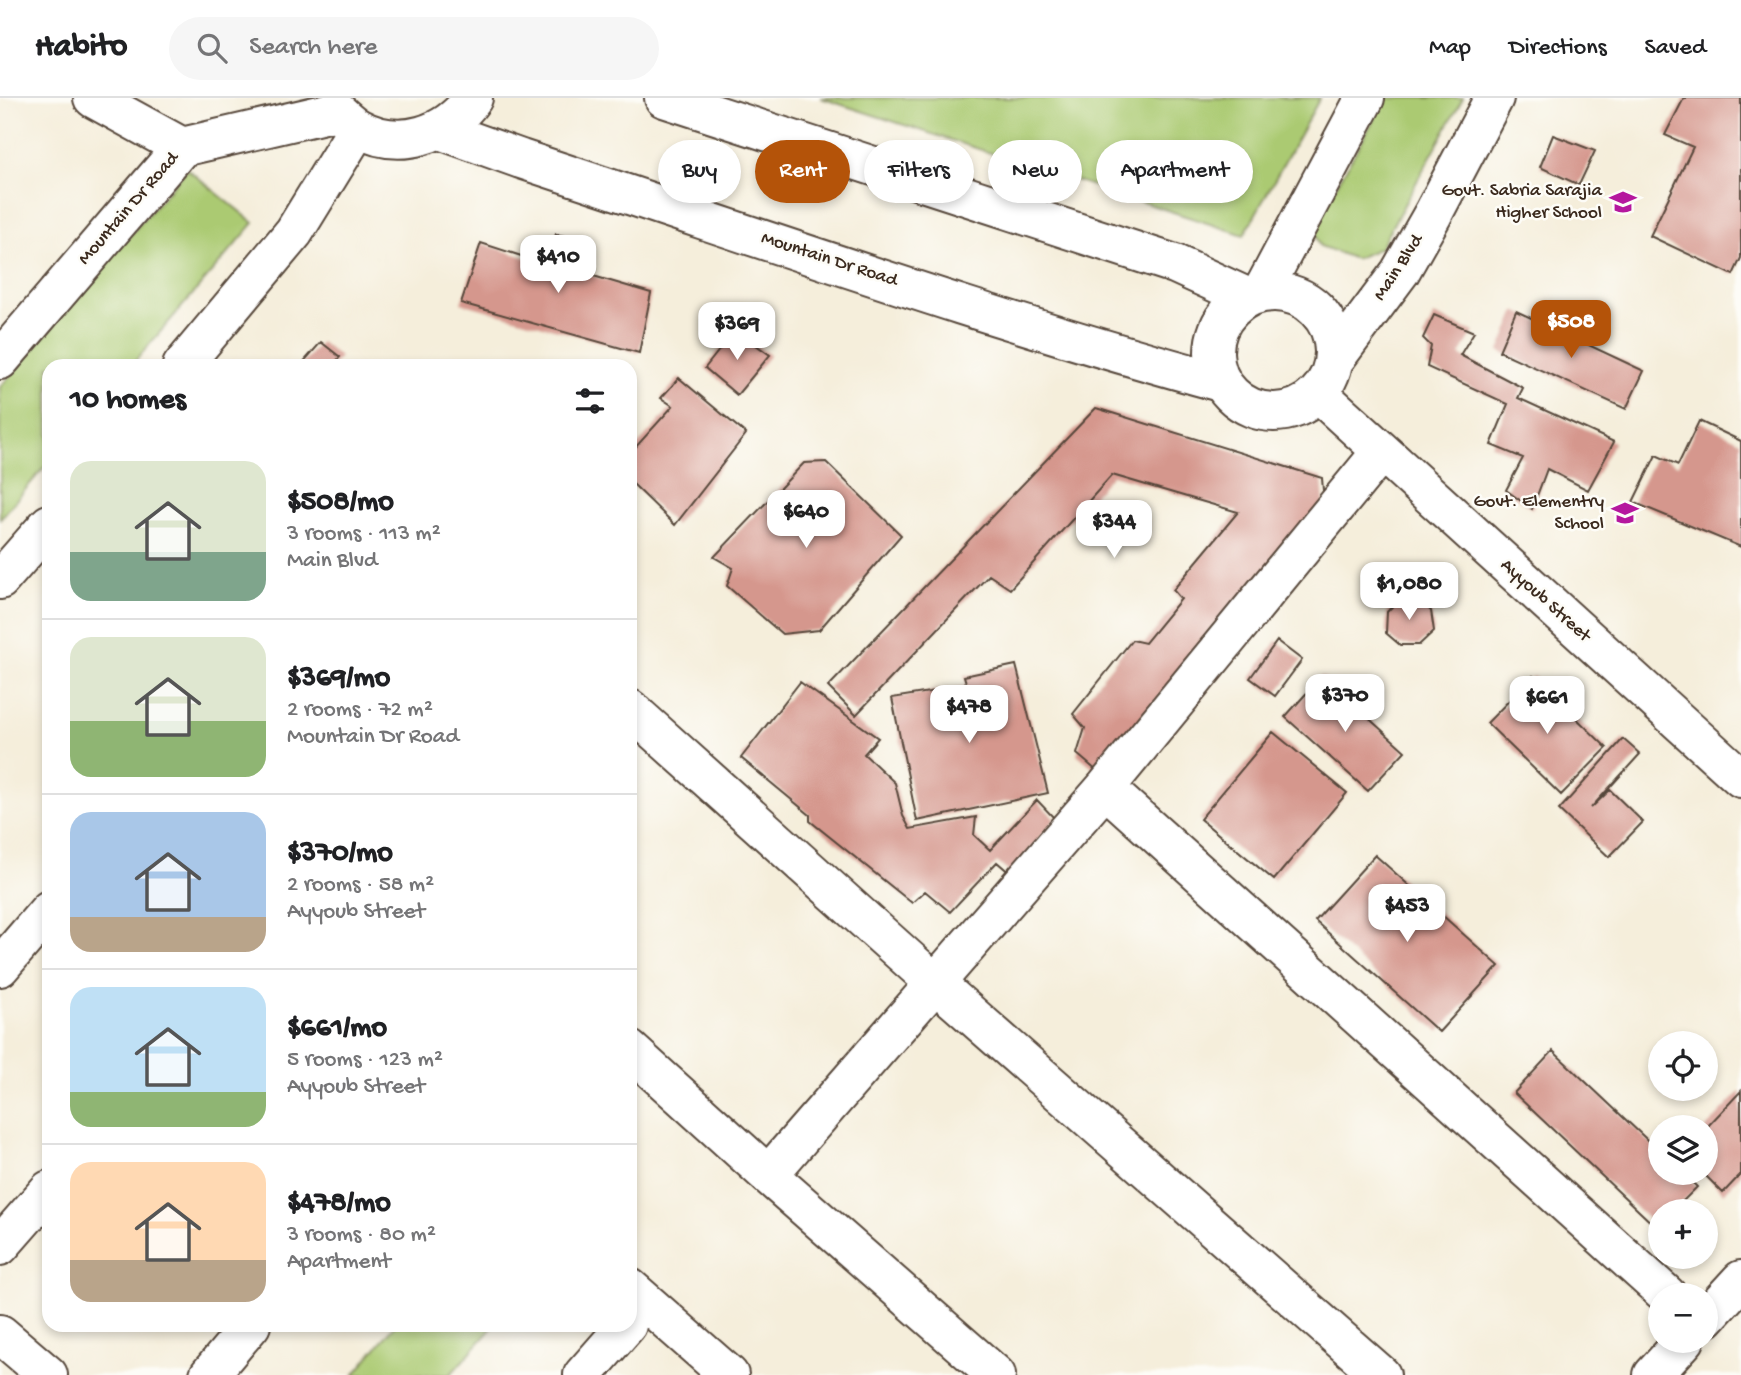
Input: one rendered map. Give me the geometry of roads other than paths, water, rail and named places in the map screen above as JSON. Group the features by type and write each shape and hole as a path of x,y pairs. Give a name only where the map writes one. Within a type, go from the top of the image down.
{"street":[{"path":"93,98 182,147"},
{"path":"188,359 294,232 341,112 385,138 413,138 440,130 462,114 473,98"},
{"path":"664,98 1175,264 1254,295 1285,292 1306,300 1323,316 1333,336 1335,359"},
{"path":"1319,394 1295,409 1266,412 1240,402 1220,382 1213,358 1216,333 1228,312 1254,295 1365,98"},
{"name":"Main Blvd","path":"1319,394 1330,378 1335,359 1400,272 1494,98"},
{"name":"Mountain Dr Road","path":"0,360 182,147 341,112"},
{"name":"Mountain Dr Road","path":"440,130 1020,322 1126,356 1220,382"},
{"name":"Ayyoub Street","path":"1319,394 1741,778"},
{"path":"768,1175 1105,788 1381,452"},
{"path":"0,580 42,533"},
{"path":"637,715 935,983 1381,1375"},
{"path":"1105,788 1654,1283"},
{"path":"0,967 42,918"},
{"path":"637,1056 996,1375"},
{"path":"0,1246 42,1198"},
{"path":"1718,1305 1741,1280"},
{"path":"637,1312 729,1375"},
{"path":"209,1375 245,1332"},
{"path":"583,1375 616,1332"},
{"path":"0,1334 48,1375"},
{"path":"1653,1375 1673,1353"}],"place":[{"name":"Govt. Sabria Sarajia Higher School","path":"1623,202"},
{"name":"Govt. Elementry School","path":"1625,513"}]}
